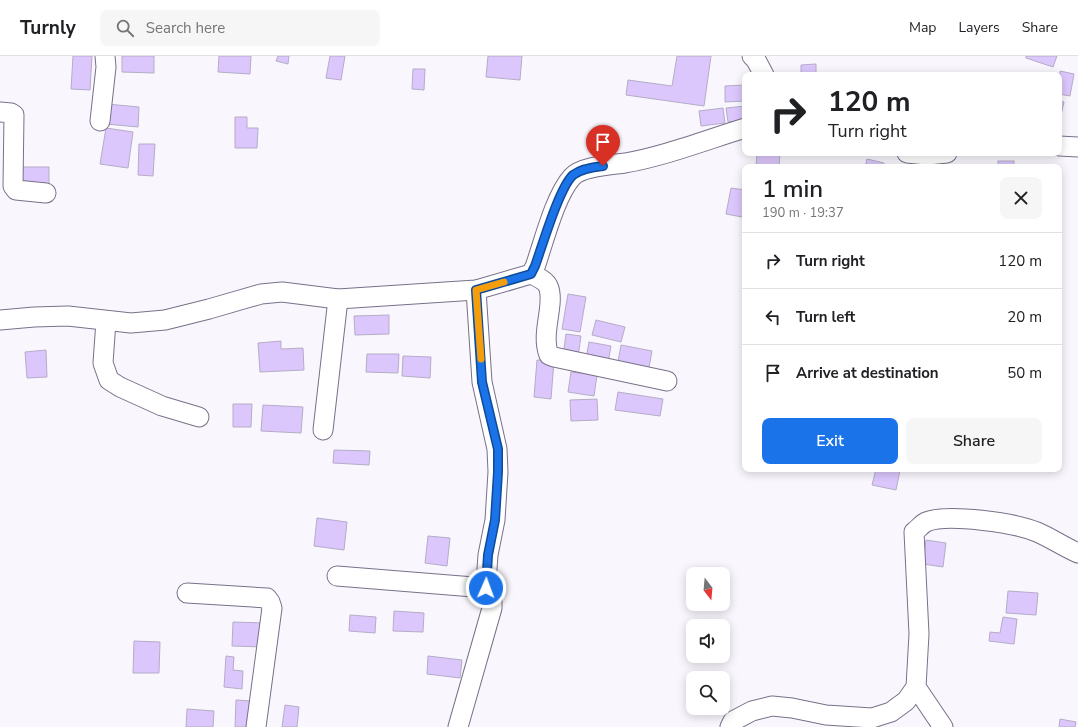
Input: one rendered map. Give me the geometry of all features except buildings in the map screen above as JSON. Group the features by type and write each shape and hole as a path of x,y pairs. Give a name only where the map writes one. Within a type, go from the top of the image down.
{"street":[{"path":"100,121 106,67 105,56"},
{"path":"752,56 762,72"},
{"path":"0,112 11,112 14,115 14,189 46,193"},
{"path":"531,274 557,204 563,190 573,176 591,168 626,163 651,157 742,129"},
{"path":"1062,146 1078,147"},
{"path":"0,320 68,316 131,323 165,320 261,294 282,292 338,299 476,290 531,274 544,280 548,286 550,295 545,339 548,355 667,381"},
{"path":"458,727 492,608 492,597 486,588 488,555 495,520 498,472 498,449 482,382 476,290"},
{"path":"323,430 338,299"},
{"path":"106,321 103,363 109,380 120,387 162,406 199,417"},
{"path":"730,727 733,721 752,711 772,706 826,714 872,718 891,712 906,701 916,687 918,634 914,532 924,523 955,518 1010,524 1036,532 1078,554"},
{"path":"337,576 486,588"},
{"path":"187,593 267,598 270,602 272,608 256,727"},
{"path":"916,687 944,727"}],"slow traffic":[{"path":"481,359 476,290 504,282"}],"route":[{"path":"486,588 488,555 497,504 498,449 482,382 476,290 531,274 563,190 573,176 591,168 603,166"}]}
